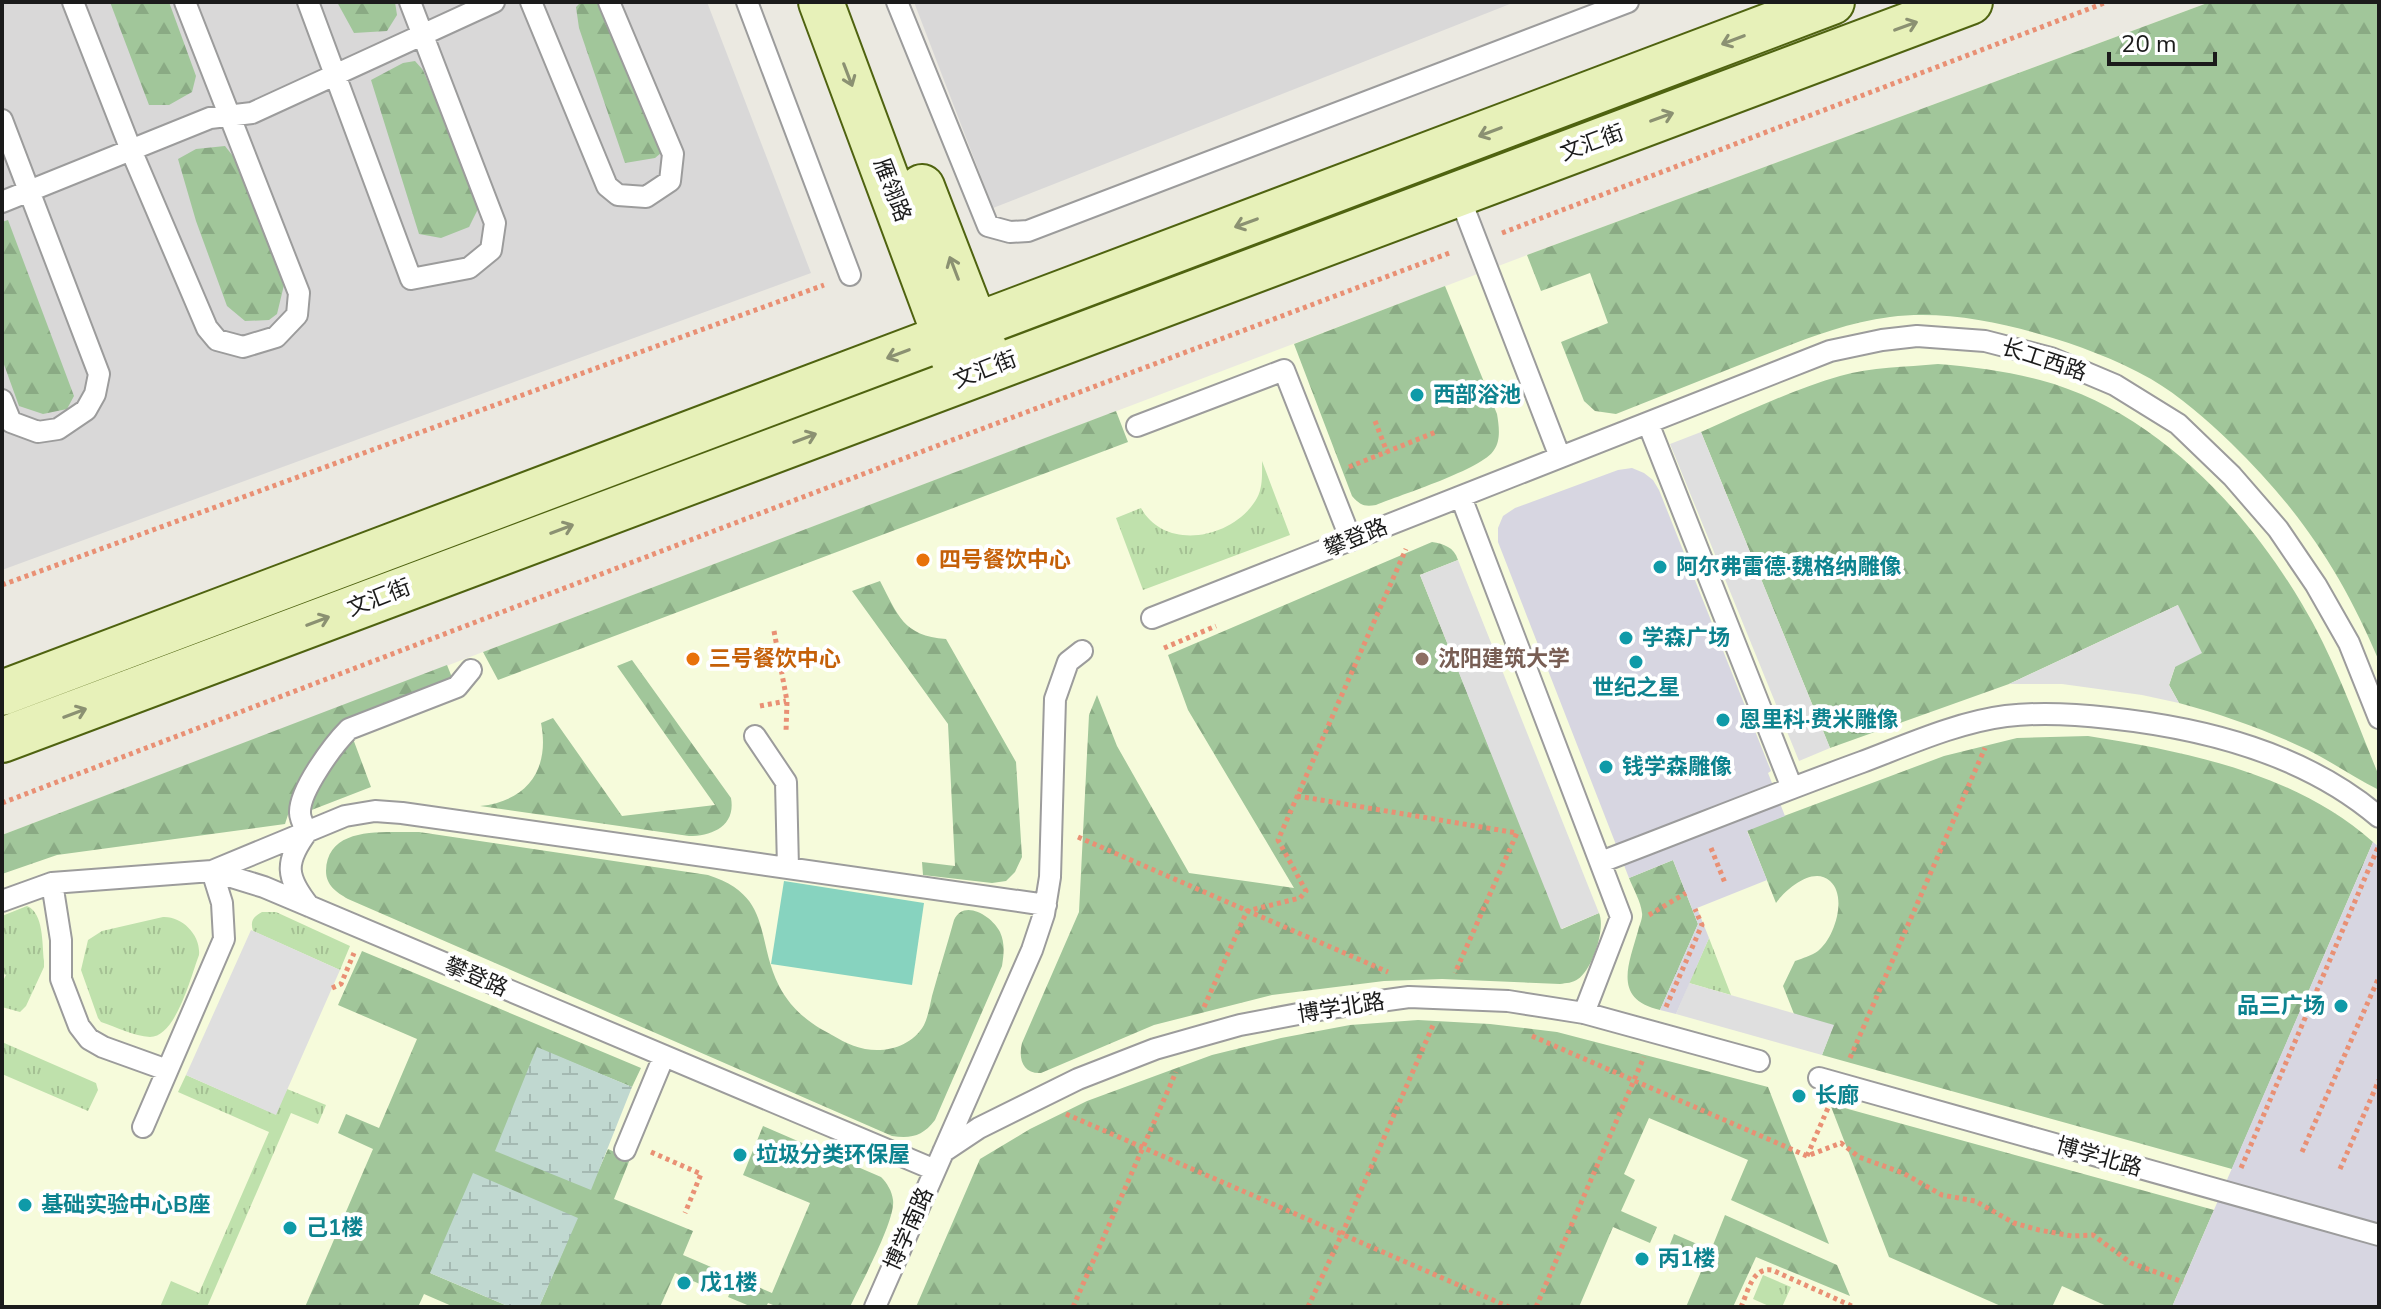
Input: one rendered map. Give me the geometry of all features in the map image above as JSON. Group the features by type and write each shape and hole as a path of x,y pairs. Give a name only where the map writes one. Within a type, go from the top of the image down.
{"street":[{"name":"雁翎路","path":"821,2 961,330"},
{"name":"雁翎路","path":"850,2 976,374"},
{"name":"文汇街","path":"2,693 961,330 1778,12 1832,2"},
{"name":"文汇街","path":"2,740 1970,2"}],"lane":[{"path":"73,2 131,150 207,328 217,340 243,347 276,337 297,315 299,293 185,2"},
{"path":"308,2 411,279 469,268 491,250 495,223 410,2"},
{"path":"2,202 210,118 252,113 494,2"},
{"path":"531,2 607,186 618,195 646,197 670,181 673,154 609,2"},
{"path":"747,2 850,275"},
{"path":"897,2 988,226 1010,232 1028,231 1628,2"},
{"path":"2,120 99,374 95,394 86,410 58,429 38,432 11,422 2,400"},
{"path":"1458,193 1560,457"},
{"name":"长工西路","path":"1560,457 1830,351 1882,340 1917,336 1985,341 2051,358 2115,385 2178,424 2232,476 2278,529 2316,585 2349,643 2379,718"},
{"path":"1137,426 1284,370 1351,540"},
{"path":"1648,423 1792,788"},
{"name":"攀登路","path":"1152,618 1560,457"},
{"path":"1461,497 1621,917 1584,1013"},
{"path":"939,1161 1032,950 1046,905 1050,877 1055,699 1068,662 1082,651"},
{"path":"307,832 300,815 303,795 339,739 349,729 457,687 471,670"},
{"path":"1601,862 1941,732 1998,718 2063,713 2198,731 2257,749 2311,772 2379,817"},
{"path":"755,736 786,782 788,868"},
{"path":"143,1127 224,939 222,903 212,871 345,816 375,811 402,813 1046,905"},
{"path":"307,832 293,850 290,870 295,887 309,906"},
{"name":"攀登路","path":"2,901 52,883 212,871 264,887 664,1056 939,1161"},
{"path":"52,883 61,940 61,979 79,1026 89,1039 103,1047 167,1070"},
{"name":"博学北路","path":"939,1161 979,1128 1078,1079 1155,1049 1240,1025 1409,997 1508,1001 1584,1013 1759,1061"},
{"path":"626,1146 664,1056"},
{"name":"博学北路","path":"1819,1078 2379,1235"},
{"name":"博学南路","path":"875,1307 939,1161"}],"path":[{"path":"2,803 2107,2"},
{"path":"2,585 850,275"},
{"path":"1375,421 1387,452"},
{"path":"1326,476 1436,432"},
{"path":"1073,1307 1247,911 1300,898 1306,891 1278,840 1408,544"},
{"path":"774,631 787,701 786,782"},
{"path":"760,706 787,701"},
{"path":"1998,718 1807,1156 1841,1143 1859,1157 1903,1173 1942,1195 1975,1201 2014,1223 2039,1230 2072,1236 2093,1235 2131,1263 2183,1282"},
{"path":"1297,796 1517,833 1308,1307"},
{"path":"2230,1193 2379,845"},
{"path":"1648,916 1686,893"},
{"path":"1536,1307 1702,925 1695,909"},
{"path":"332,988 341,984 364,929"},
{"path":"2302,1152 2379,977"},
{"path":"2340,1169 2379,1080"},
{"path":"1035,1101 1509,1307"},
{"path":"626,1146 701,1174 685,1213"},
{"path":"1741,1307 1753,1279 1765,1269 1854,1307"}],"shaded area":[{"path":"2,2 707,2 811,273 2,570"},
{"path":"914,2 1515,2 993,208"},
{"name":"沈阳建筑大学","path":"2210,2 2379,2 2379,1307 2,1307 2,835 1527,255"},
{"path":"1701,432 1830,748 1799,761 1670,444"},
{"name":"学森广场","path":"1632,468 1653,480 1659,490 1771,771 1768,773 1785,816 1747,831 1767,880 1697,908 1709,938 1676,1014 1660,1010 1698,924 1673,860 1629,878 1498,542 1498,528 1503,516 1515,508 1618,470"},
{"path":"1458,560 1599,913 1561,929 1420,575"},
{"path":"2178,605 2202,653 2175,667 2169,685 2179,703 2062,684 2009,684"},
{"name":"品三广场","path":"2373,842 2379,847 2379,1307 2172,1307"},
{"path":"251,930 340,970 276,1115 186,1075"},
{"path":"1689,983 1834,1025 1822,1055 1676,1014"}],"green space":[{"path":"110,2 169,2 196,76 192,92 169,105 149,105"},
{"path":"337,2 395,2 397,15 387,31 354,33"},
{"path":"581,2 605,2 661,153 655,158 625,163 579,28 576,7"},
{"path":"2210,2 2379,2 2379,661 2350,599 2317,544 2278,493 2231,443 2182,400 2151,379 2068,343 2021,329 1965,318 1927,315 1890,317 1806,339 1616,414 1595,411 1584,401 1561,342 1608,323 1590,273 1541,291 1527,255"},
{"path":"415,61 423,70 477,197 478,209 469,227 441,238 419,234 371,80 403,63"},
{"path":"225,146 244,170 277,255 284,285 277,314 269,320 245,321 227,306 196,221 178,159 196,149"},
{"path":"8,220 74,396 67,409 43,414 19,406 2,359 2,222"},
{"path":"1445,286 1497,414 1498,442 1487,457 1458,473 1376,505 1362,505 1352,496 1294,344"},
{"path":"1938,364 2015,374 2081,394 2157,438 2192,466 2252,532 2302,604 2344,688 2379,776 2379,790 2292,743 2179,703 2169,685 2175,667 2178,605 2009,684 1830,748 1701,432 1840,376 1876,369"},
{"path":"1116,411 1128,442 498,680 483,652"},
{"path":"1262,461 1290,535 1143,590 1116,518 1141,508 1152,522 1166,531 1199,535 1217,531 1233,523 1257,498"},
{"path":"1432,542 1448,547 1458,560 1420,575 1562,929 1599,913 1599,939 1593,958 1583,974 1574,981 1560,984 1442,979 1384,981 1272,995 1154,1025 1041,1073 1026,1068 1021,1055 1022,1043 1079,912 1089,715 1097,695 1117,746 1189,873 1294,888 1188,710 1168,655"},
{"path":"880,581 904,622 920,633 946,639 1016,762 1022,857 1015,872 1006,881 992,883 923,875 922,862 955,866 948,724 852,591"},
{"path":"632,660 731,798 730,816 720,828 689,836 480,806 511,797 532,780 542,755 541,723 553,718 622,816 715,805 617,666"},
{"path":"447,665 453,680 346,721 294,796 285,824 57,855 2,874 2,835"},
{"path":"352,736 371,787 309,811 311,797"},
{"path":"2088,736 2202,758 2275,782 2342,818 2373,842 2232,1169 1822,1055 1833,1026 1794,1014 1783,986 1795,961 1818,951 1829,937 1837,918 1838,897 1830,881 1816,876 1800,881 1776,903 1747,830 1944,756 2017,738"},
{"path":"376,832 419,832 708,875 729,884 753,906 779,986 792,1005 821,1029 865,1049 882,1050 906,1043 924,1025 954,920 964,910 978,912 996,926 1002,936 1002,966 935,1120 916,1135 892,1136 348,899 330,884 326,876 329,856 336,845 347,838"},
{"path":"1673,860 1698,924 1660,1010 1635,998 1630,989 1628,968 1642,915 1629,878"},
{"path":"784,881 924,903 912,985 771,964"},
{"path":"27,906 37,915 39,922 44,967 26,1006 20,1012 2,1007 2,983 6,975 2,973 2,916"},
{"path":"262,912 276,912 350,946 340,970 253,931 253,920"},
{"path":"163,917 177,920 189,928 199,948 192,977 175,1017 168,1027 150,1037 101,1022 81,970 88,940 102,931"},
{"path":"1709,938 1731,995 1689,983"},
{"path":"362,951 641,1068 632,1087 537,1048 590,1189 608,1149 630,1159 614,1199 693,1231 683,1255 718,1270 711,1289 675,1273 660,1307 539,1307 577,1218 430,1273 510,1307 454,1307 424,1294 418,1307 305,1307 373,1149 338,1133 346,1114 379,1128 417,1039 338,1005"},
{"path":"1418,1020 1557,1032 1768,1087 1829,1244 1731,1200 1748,1160 1649,1118 1624,1174 1635,1180 1621,1211 1657,1227 1650,1243 1613,1227 1579,1307 916,1307 980,1159 1030,1129 1087,1101 1212,1055 1350,1025"},
{"path":"2,1042 96,1083 98,1090 88,1111 2,1074"},
{"path":"537,1047 632,1087 591,1190 495,1151"},
{"path":"186,1075 275,1114 287,1089 326,1105 318,1124 291,1113 207,1307 160,1307 171,1281 199,1293 269,1132 178,1092"},
{"path":"1830,1104 2214,1210 2172,1307 2109,1307 2062,1286 2052,1307 2003,1307 1889,1257"},
{"path":"763,1126 881,1177 890,1190 893,1200 889,1222 850,1307 778,1307 768,1303 766,1307 752,1307 728,1297 737,1278 772,1293 810,1203 743,1175"},
{"path":"473,1173 578,1218 539,1307 510,1307 430,1273"},
{"path":"1725,1215 1837,1265 1850,1296 1756,1257 1733,1307 1686,1307 1703,1267 1667,1252 1674,1234 1711,1250"},
{"path":"1763,1275 1791,1287 1782,1307 1771,1307 1753,1299"}],"place":[{"name":"西部浴池","path":"1417,395"},
{"name":"四号餐饮中心","path":"923,560"},
{"name":"阿尔弗雷德·魏格纳雕像","path":"1660,567"},
{"name":"学森广场","path":"1626,638"},
{"name":"三号餐饮中心","path":"693,659"},
{"name":"沈阳建筑大学","path":"1422,659"},
{"name":"世纪之星","path":"1636,662"},
{"name":"恩里科·费米雕像","path":"1723,720"},
{"name":"钱学森雕像","path":"1606,767"},
{"name":"品三广场","path":"2341,1006"},
{"name":"长廊","path":"1799,1096"},
{"name":"垃圾分类环保屋","path":"740,1155"},
{"name":"基础实验中心B座","path":"25,1205"},
{"name":"己1楼","path":"290,1228"},
{"name":"丙1楼","path":"1642,1259"},
{"name":"戊1楼","path":"684,1283"}]}
